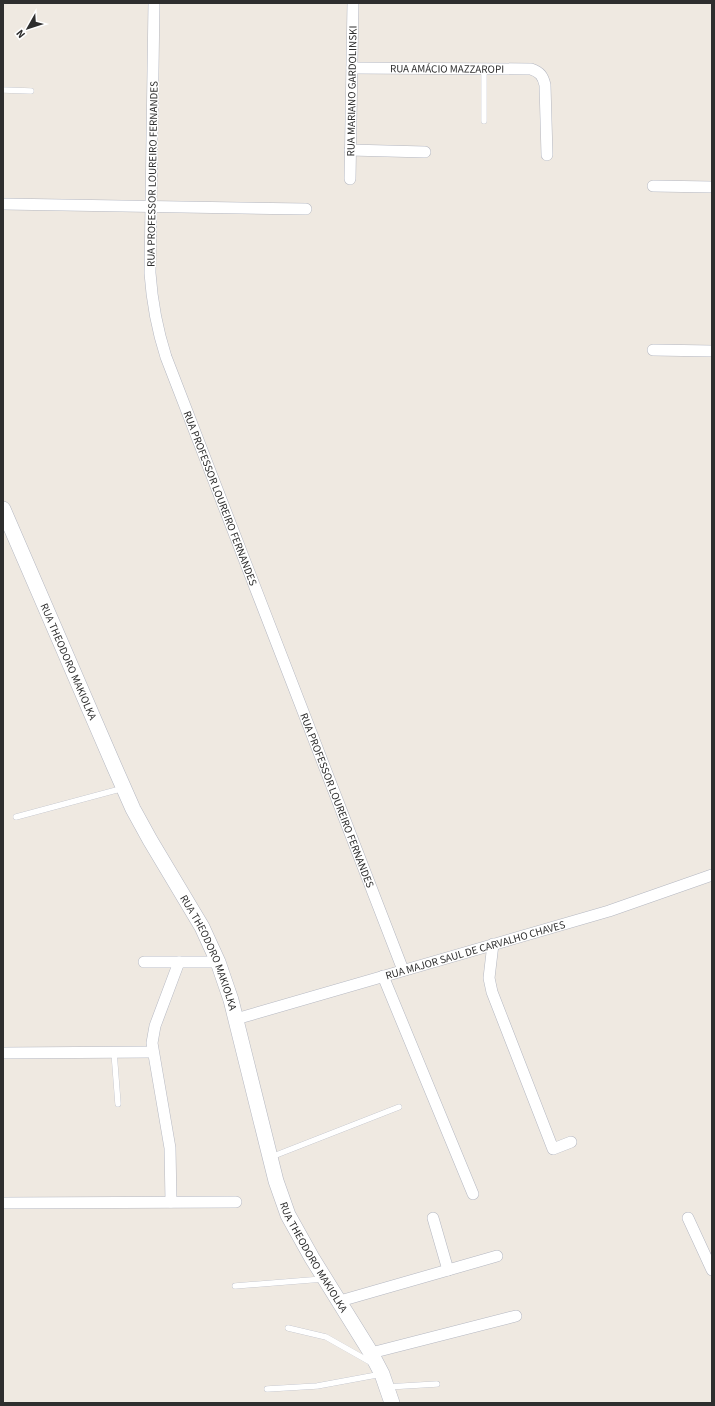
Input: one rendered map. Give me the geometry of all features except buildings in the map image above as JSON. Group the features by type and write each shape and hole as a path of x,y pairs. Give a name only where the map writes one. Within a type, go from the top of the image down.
{"main road":[{"name":"RUA THEODORO MAKIOLKA","path":"3,509 141,824 202,927 218,962 228,988 270,1157 288,1215 312,1258 371,1353 382,1376 392,1403"}],"street":[{"name":"RUA PROFESSOR LOUREIRO FERNANDES","path":"154,3 150,273 160,339 404,970"},
{"name":"RUA MARIANO GARDOLINSKI","path":"350,179 353,3"},
{"name":"RUA AMÁCIO MAZZAROPI","path":"352,68 531,69 537,71 541,74 545,85 547,155"},
{"path":"350,150 425,152"},
{"path":"653,186 712,187"},
{"path":"3,204 306,209"},
{"path":"653,350 712,351"},
{"name":"RUA MAJOR SAUL DE CARVALHO CHAVES","path":"236,1019 609,910 712,875"},
{"path":"493,944 489,978 492,992 553,1149 571,1142"},
{"path":"144,962 218,962"},
{"path":"171,1202 170,1148 152,1052 152,1043 155,1026 179,962"},
{"path":"383,976 473,1194"},
{"path":"3,1052 152,1052"},
{"path":"3,1203 236,1202"},
{"path":"433,1218 448,1270"},
{"path":"688,1218 712,1270"},
{"path":"340,1301 497,1256"},
{"path":"371,1353 516,1316"}],"lane":[{"path":"484,69 484,121"},
{"path":"3,90 30,91"},
{"path":"16,817 124,788"},
{"path":"114,1052 118,1104"},
{"path":"270,1157 399,1107"},
{"path":"235,1286 325,1279"},
{"path":"288,1328 326,1337 382,1376"},
{"path":"267,1389 317,1386 382,1376 437,1384"}]}
